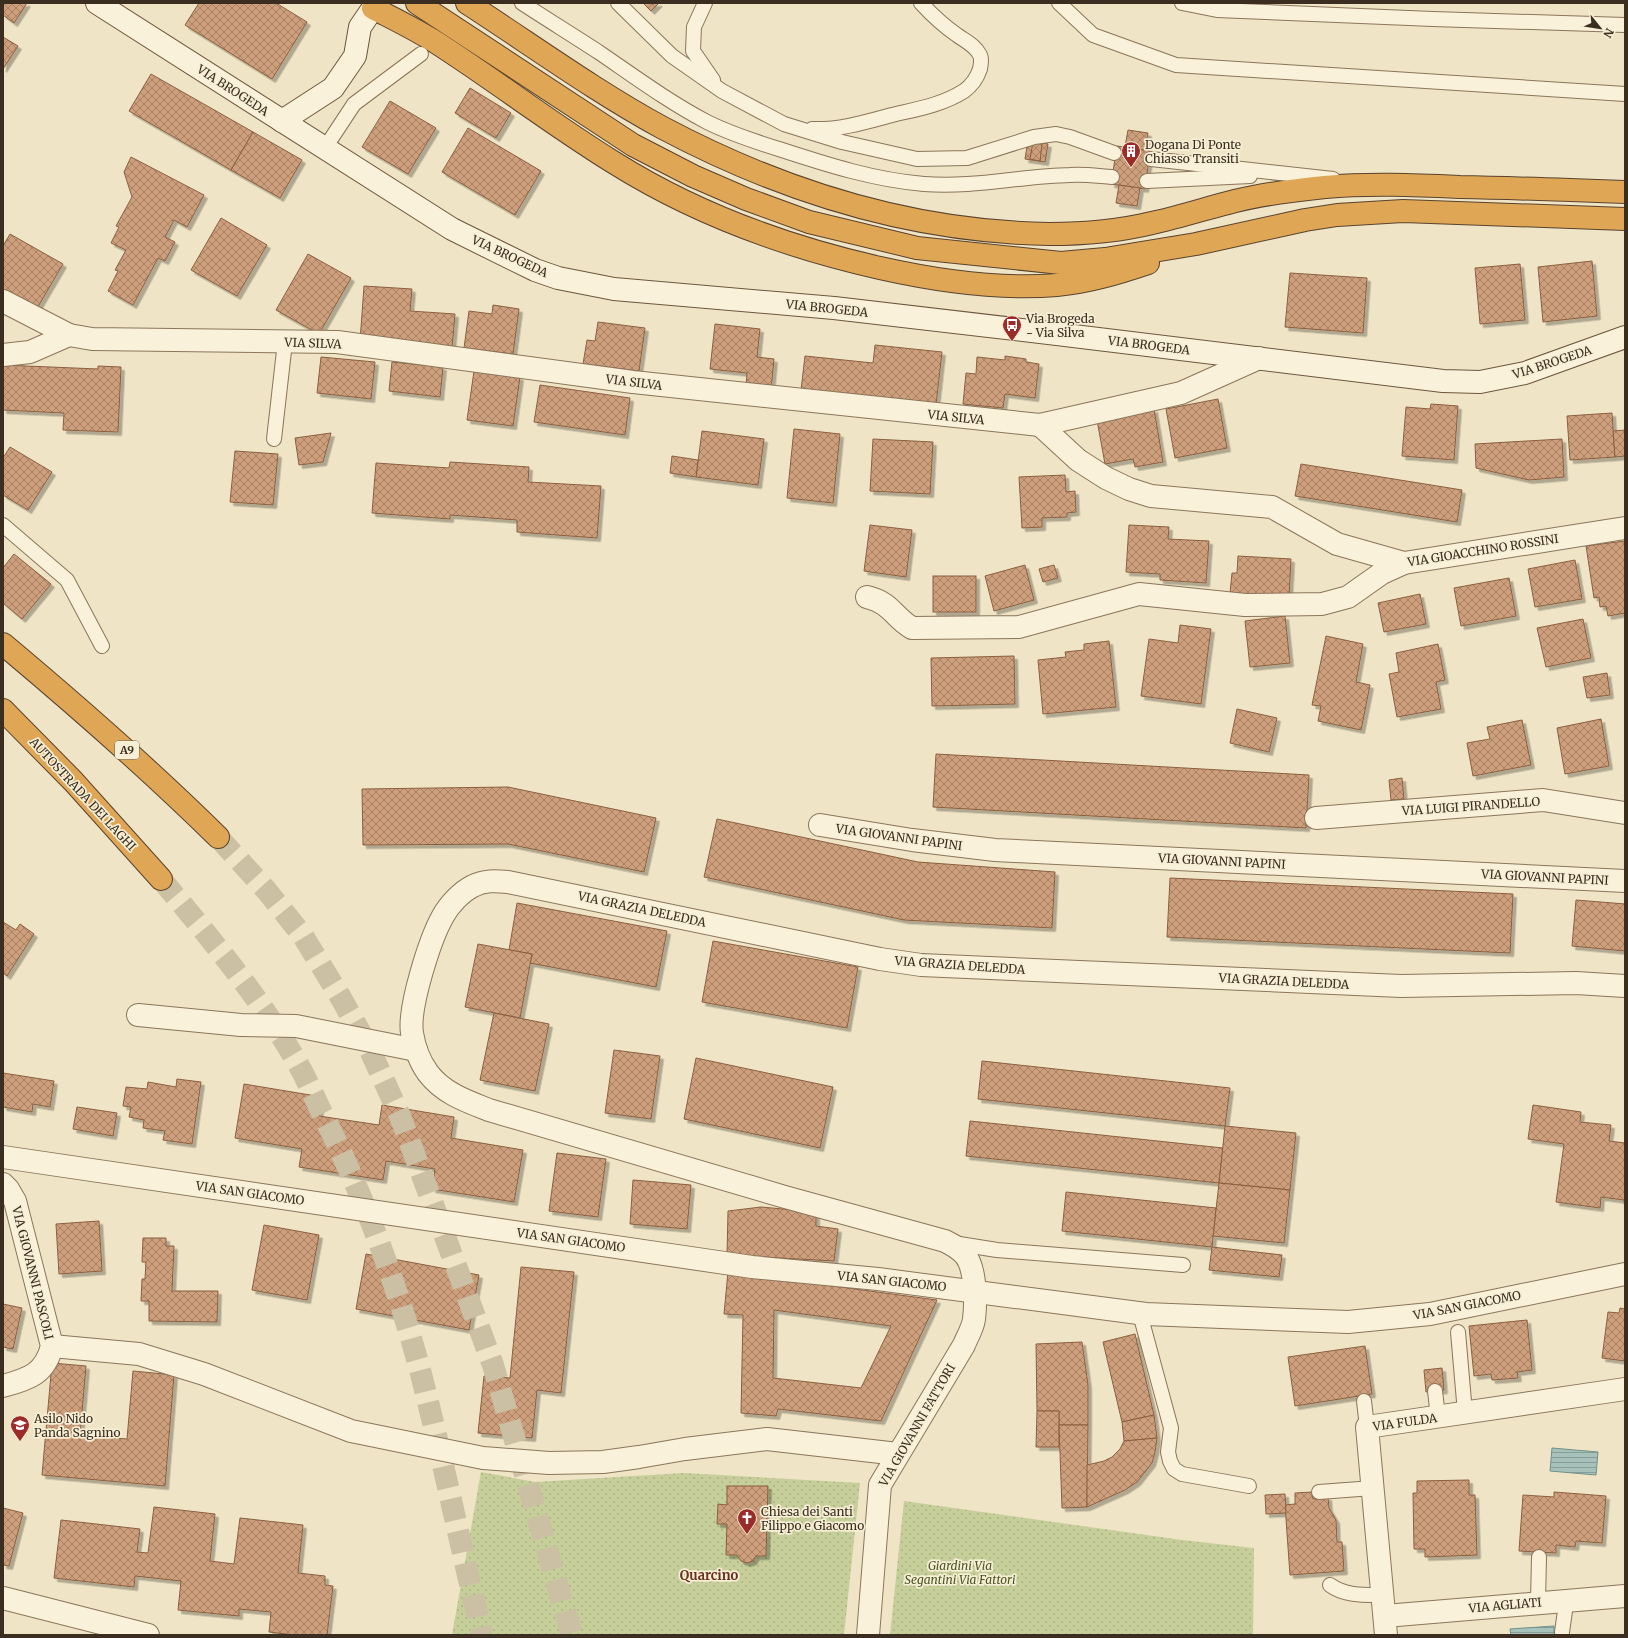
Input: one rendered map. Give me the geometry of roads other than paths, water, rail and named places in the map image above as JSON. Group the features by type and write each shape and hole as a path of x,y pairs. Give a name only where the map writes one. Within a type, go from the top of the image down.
{"highway":[{"path":"417,3 633,145 693,176 746,199 809,222 917,248 1061,263 1105,260 1196,244 1305,220 1371,212 1403,211 1625,219"},
{"path":"467,3 605,93 662,127 720,156 767,176 826,198 883,213 961,227 993,231 1050,234 1119,229 1151,223 1260,196 1325,187 1375,184 1625,192"},
{"path":"370,5 435,42 613,163 651,184 710,213 755,231 808,249 914,276 959,283 1000,286 1036,286 1078,282 1117,274 1196,244"},
{"name":"A9","path":"3,644 102,728 172,792 218,837"},
{"name":"AUTOSTRADA DEI LAGHI","path":"3,710 73,781 161,879"}],"street":[{"name":"VIA BROGEDA","path":"97,3 452,229 535,270 558,278 614,289 834,308 1443,381 1480,382 1525,373 1625,337"},
{"path":"282,121 333,88 355,56 360,28 370,5"},
{"name":"VIA SILVA","path":"3,301 70,335 92,339 337,342 633,382 1040,425 1181,393 1259,358"},
{"path":"3,355 30,352 70,335"},
{"name":"VIA GIOACCHINO ROSSINI","path":"1040,425 1078,460 1106,478 1129,489 1151,496 1272,507 1337,544 1404,562 1625,528"},
{"path":"868,597 877,599 889,607 902,622 912,628 1019,627 1139,594 1245,605 1322,604 1348,597 1382,573 1404,562"},
{"name":"VIA LUIGI PIRANDELLO","path":"1316,818 1543,800 1625,813"},
{"name":"VIA GIOVANNI PAPINI","path":"820,825 912,840 995,850 1625,881"},
{"name":"VIA GRAZIA DELEDDA","path":"974,1291 971,1267 966,1256 958,1248 945,1241 489,1110 451,1094 437,1083 427,1072 416,1050 412,1032 413,1013 418,987 429,949 443,916 456,899 472,886 489,881 508,882 880,958 921,965 1402,986 1576,983 1625,986"},
{"path":"138,1014 240,1025 296,1026 416,1050"},
{"name":"VIA SAN GIACOMO","path":"3,1157 752,1267 878,1279 1140,1314 1348,1322 1430,1314 1625,1274"},
{"name":"VIA GIOVANNI PASCOLI","path":"3,1184 8,1189 15,1201 52,1346 49,1358 41,1370 24,1379 3,1386"},
{"name":"VIA GIOVANNI FATTORI","path":"868,1635 880,1485 964,1345 974,1320 974,1291"},
{"path":"52,1346 139,1354 204,1374 350,1431 482,1458 549,1463 603,1462 685,1449 767,1439 898,1454"},
{"name":"VIA FULDA","path":"1384,1615 1367,1426 1625,1389"},
{"name":"VIA AGLIATI","path":"1384,1615 1625,1596"},
{"path":"3,1598 148,1635"}],"lane":[{"path":"522,3 671,102 728,132 756,143 819,163 869,176 924,184 978,184 1072,174 1112,177"},
{"path":"618,3 672,56 722,91 784,124 842,142 916,159 967,158 1034,137 1056,134 1070,137 1114,153"},
{"path":"705,3 694,27 693,51 709,77 722,91"},
{"path":"784,124 804,129 837,128 932,106 965,90 978,74 982,60 980,54 969,43 957,36 934,17 921,3"},
{"path":"1059,3 1093,35 1176,65 1625,94"},
{"path":"1182,3 1217,10 1625,25"},
{"path":"1348,3 1351,10 1359,16"},
{"path":"325,148 354,104 421,54"},
{"path":"1151,159 1375,184"},
{"path":"1147,181 1282,173"},
{"path":"274,439 285,342"},
{"path":"3,524 67,580 102,646"},
{"path":"945,1241 997,1250 1183,1265"},
{"path":"1140,1314 1171,1428 1168,1452 1174,1469 1182,1474 1249,1486"},
{"path":"1458,1332 1465,1413"},
{"path":"1435,1391 1438,1417"},
{"path":"1364,1401 1367,1426"},
{"path":"1318,1492 1373,1488"},
{"path":"1538,1602 1539,1557"},
{"path":"1330,1585 1338,1591 1365,1595 1384,1615"},
{"path":"1562,1632 1565,1600"}],"water":[{"path":"1552,1448 1598,1452 1596,1475 1550,1471"},
{"path":"1554,1626 1554,1635 1511,1635 1510,1629"}],"tunnel":[{"path":"218,837 267,891 303,936 341,998 370,1050 400,1116 493,1365 572,1635"},
{"path":"161,879 234,968 283,1039 307,1080 351,1173 378,1239 412,1340 437,1439 482,1635"}],"place":[{"name":"Dogana Di Ponte Chiasso Transiti","path":"1131,168"},
{"name":"Via Brogeda - Via Silva","path":"1012,342"},
{"name":"Asilo Nido Panda Sagnino","path":"20,1442"},
{"name":"Chiesa dei Santi Filippo e Giacomo","path":"747,1535"}],"district":[{"name":"Quarcino","path":"709,1575"}],"park label":[{"name":"Giardini Via Segantini Via Fattori","path":"960,1572"}]}
